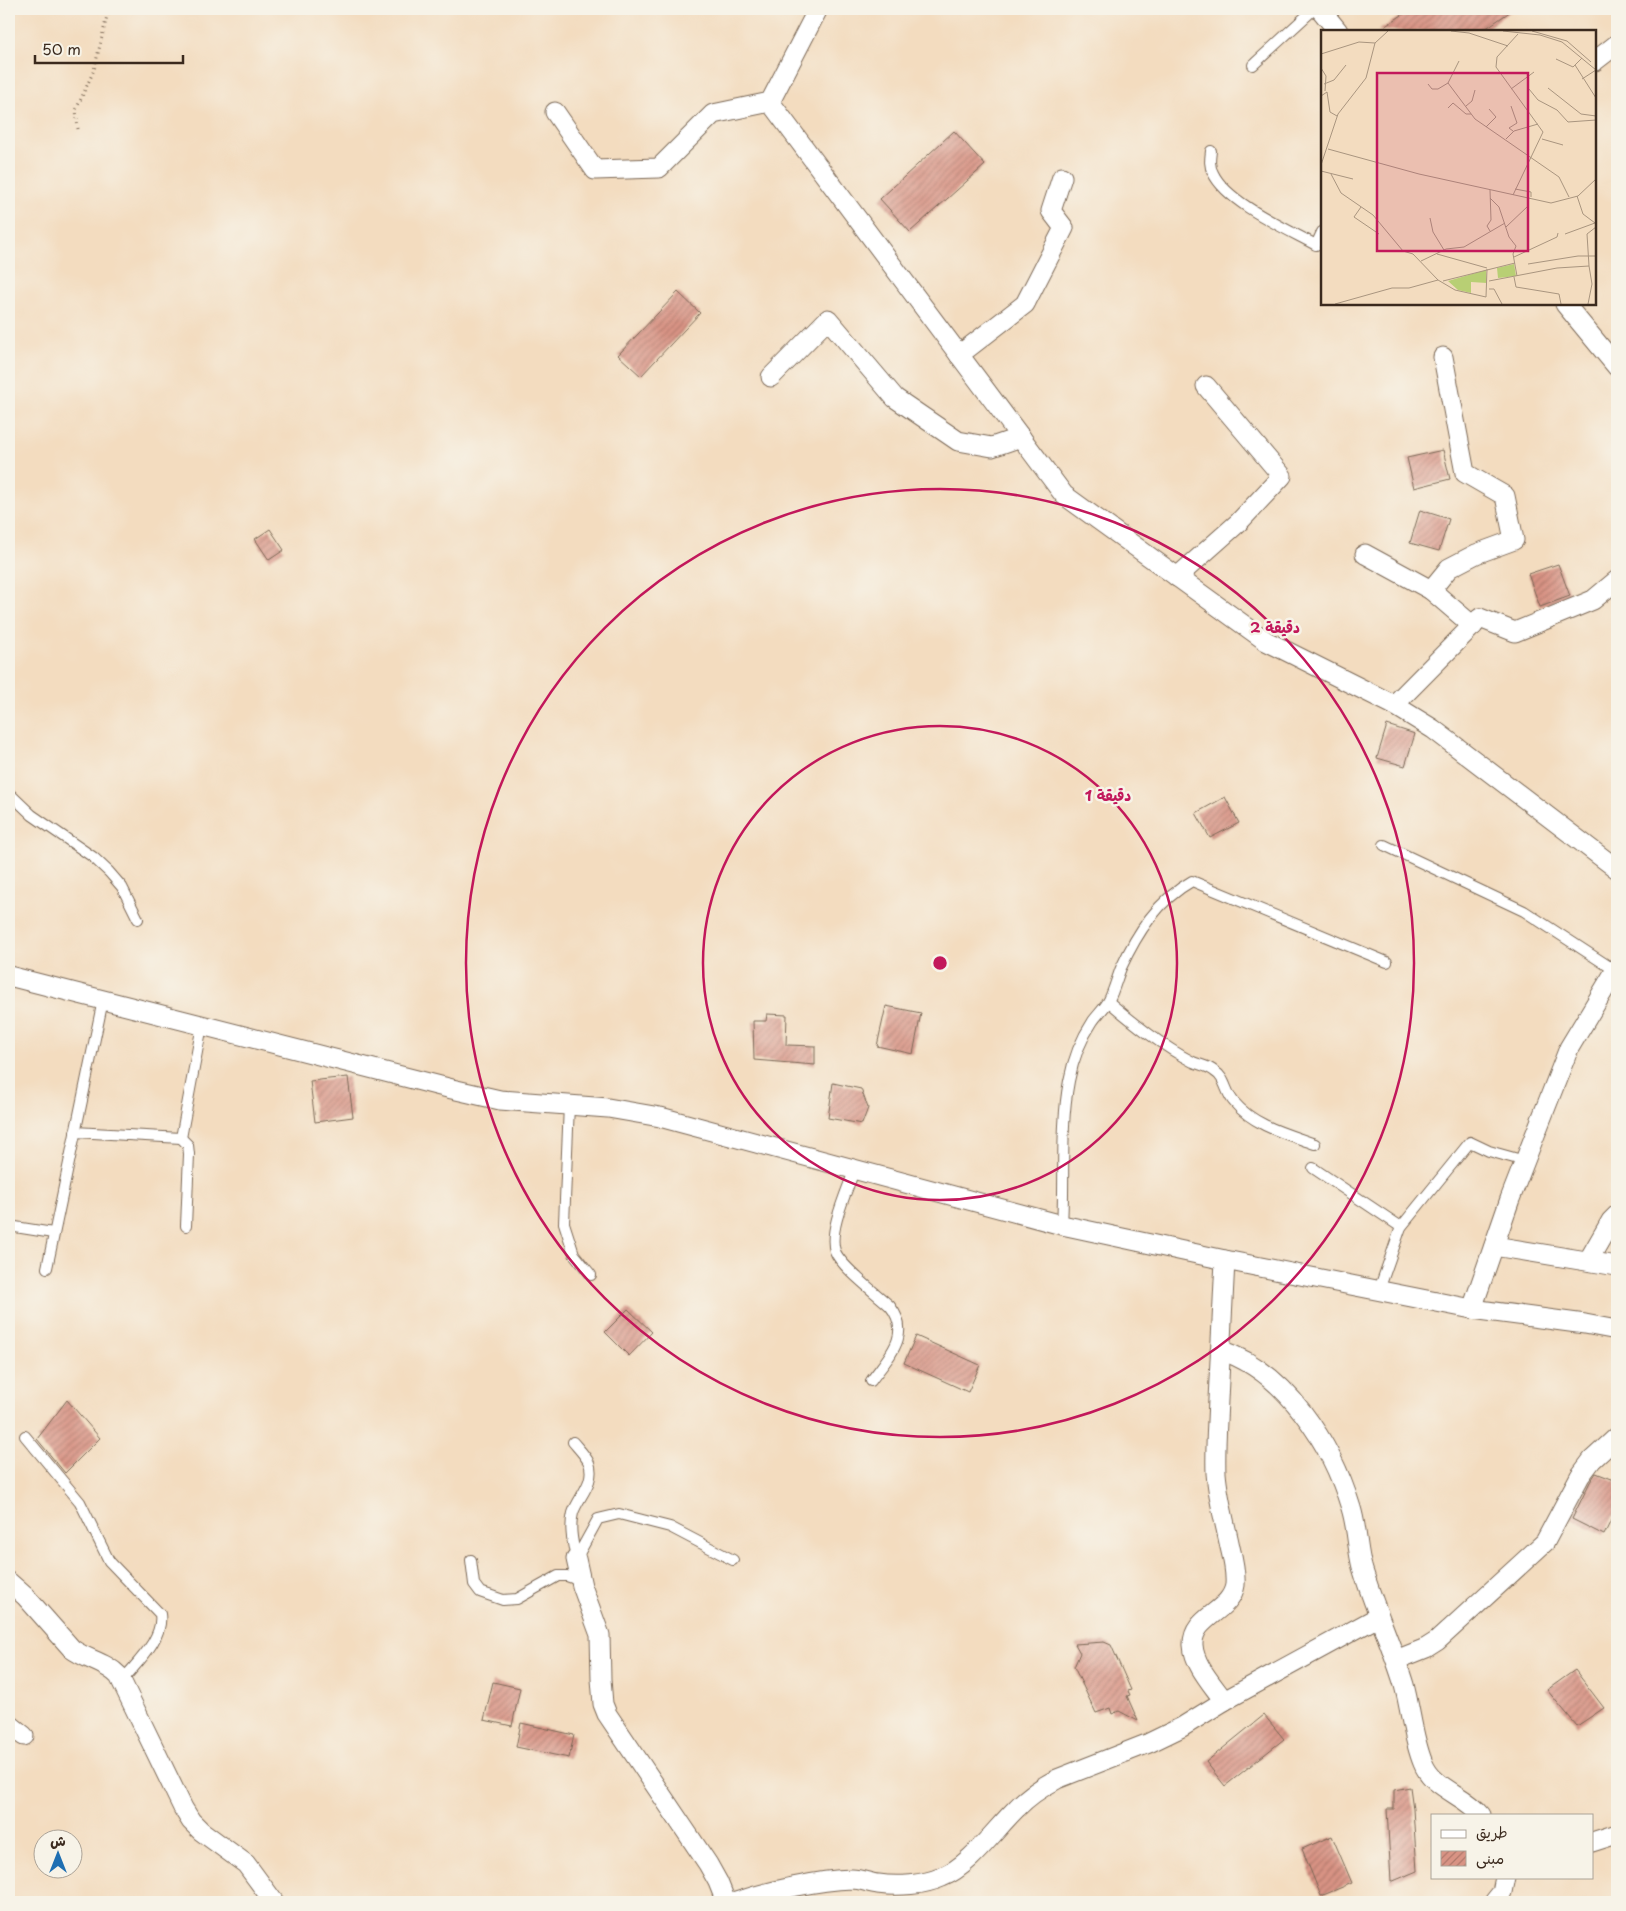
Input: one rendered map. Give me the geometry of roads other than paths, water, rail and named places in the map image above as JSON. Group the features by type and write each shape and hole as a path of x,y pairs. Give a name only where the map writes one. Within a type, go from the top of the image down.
{"street":[{"path":"770,102 818,9"},
{"path":"1320,9 1337,30"},
{"path":"1596,60 1617,44"},
{"path":"555,112 595,170 659,168 713,114 770,102"},
{"path":"770,102 1064,495 1266,641 1394,705 1433,729 1617,869"},
{"path":"959,355 1025,304 1064,228 1052,211 1062,177"},
{"path":"1566,305 1617,367"},
{"path":"771,376 828,319 895,398 958,441 992,447 1021,437"},
{"path":"1431,590 1449,568 1476,554 1514,540 1505,496 1465,473 1443,357"},
{"path":"1177,577 1239,522 1282,476 1206,386"},
{"path":"1365,554 1431,590 1473,626"},
{"path":"1394,705 1480,618 1515,632 1593,600 1617,580"},
{"path":"1472,1309 1525,1161 1569,1048 1616,970"},
{"path":"9,976 500,1100 608,1108 660,1116 1062,1225 1472,1309 1617,1330"},
{"path":"1588,1261 1611,1221 1617,1215"},
{"path":"1494,1246 1617,1266"},
{"path":"1224,1701 1197,1661 1193,1645 1194,1636 1198,1628 1204,1620 1222,1607 1232,1594 1234,1587 1234,1567 1216,1474 1220,1350 1226,1260"},
{"path":"1220,1350 1234,1354 1269,1379 1294,1402 1320,1437 1336,1466 1351,1507 1362,1566 1378,1617 1396,1660 1405,1688 1422,1763 1430,1777 1461,1797 1480,1814"},
{"path":"1396,1660 1426,1648 1437,1641 1545,1542 1580,1476 1592,1460 1617,1437"},
{"path":"576,1559 580,1581 600,1635 596,1685 607,1714 708,1864 726,1902"},
{"path":"9,1582 26,1597 72,1649 80,1656 112,1669 122,1681 176,1794 191,1820 216,1844 246,1864 274,1902"},
{"path":"736,1902 785,1889 840,1880 854,1879 877,1884 909,1884 944,1877 962,1866 1017,1807 1042,1787 1057,1779 1149,1743 1182,1727 1224,1701 1378,1617"},
{"path":"9,1724 24,1736"},
{"path":"1594,1841 1617,1834"},
{"path":"1494,1902 1502,1892 1504,1878"}],"lane":[{"path":"1253,65 1314,9"},
{"path":"1211,151 1211,171 1216,180 1240,203 1316,246 1321,234"},
{"path":"9,793 32,815 93,857 109,872 122,887 138,919"},
{"path":"1384,845 1524,911 1616,970"},
{"path":"1062,1225 1064,1194 1063,1118 1069,1079 1075,1056 1085,1035 1109,1002 1122,968 1147,921 1176,889 1192,881 1387,962"},
{"path":"47,1268 103,1000"},
{"path":"1109,1002 1151,1036 1194,1062 1213,1069 1222,1077 1234,1102 1251,1118 1267,1127 1315,1144"},
{"path":"181,1138 202,1026"},
{"path":"569,1105 564,1223 574,1254 591,1275"},
{"path":"75,1132 181,1138 188,1145 189,1154 186,1226"},
{"path":"1379,1290 1401,1227 1470,1142 1489,1151 1525,1161"},
{"path":"855,1168 833,1236 835,1250 841,1262 897,1314 900,1336 896,1346 871,1381"},
{"path":"1313,1168 1401,1227"},
{"path":"9,1226 53,1233"},
{"path":"25,1436 80,1502 109,1561 160,1614 162,1623 160,1632 122,1681"},
{"path":"573,1442 588,1463 591,1473 588,1484 574,1511 571,1523 571,1534 576,1559"},
{"path":"576,1559 598,1518 619,1514 670,1527 733,1560"},
{"path":"470,1560 474,1584 480,1592 503,1600 517,1599 558,1576 567,1576 580,1581"}]}
